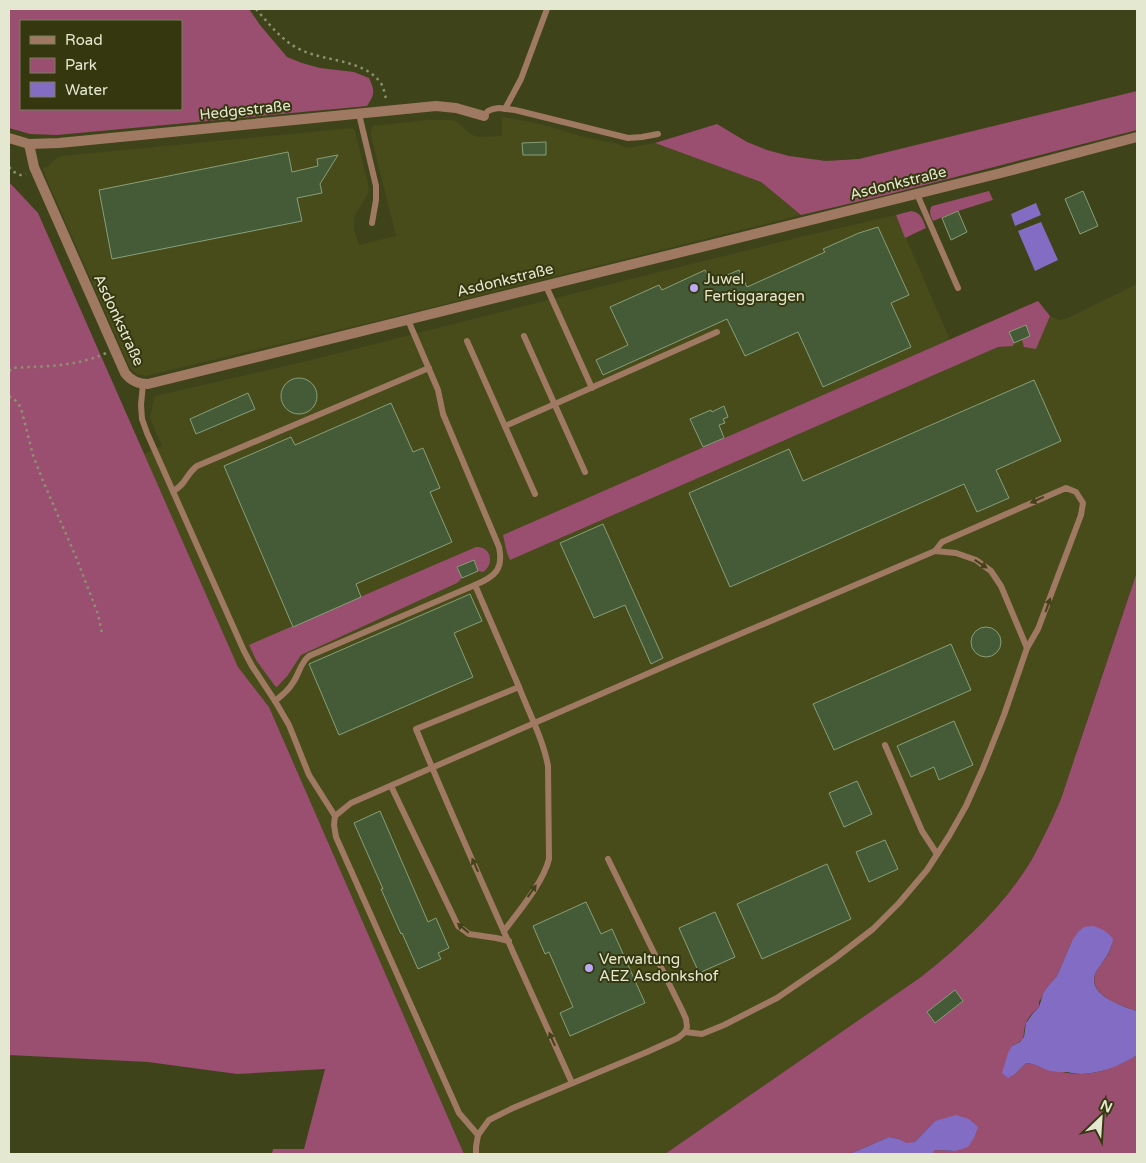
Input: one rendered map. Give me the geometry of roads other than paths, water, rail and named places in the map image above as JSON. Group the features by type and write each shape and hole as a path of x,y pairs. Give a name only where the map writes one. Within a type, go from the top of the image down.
{"street":[{"name":"Hedgestraße","path":"9,138 29,144 59,143 436,106 456,108 484,116"},
{"name":"Asdonkstraße","path":"29,144 35,170 125,373 133,381 153,384 917,194 1137,137"}],"lane":[{"path":"505,109 521,79 547,9"},
{"path":"484,116 488,111 499,108 628,138 658,134"},
{"path":"358,114 376,186 372,224"},
{"path":"917,194 958,288"},
{"path":"546,286 592,388"},
{"path":"275,701 292,684 302,663 309,656 486,580 497,571 500,563 499,547 443,414 440,396 408,320"},
{"path":"505,426 717,332"},
{"path":"524,336 585,472"},
{"path":"467,341 535,494"},
{"path":"173,491 183,484 192,469 197,466 429,368"},
{"path":"143,384 142,419 244,652 275,701 310,775 335,816 336,837 459,1113 478,1135"},
{"path":"685,1032 702,1034 777,998 834,959 873,929 899,903 927,870 966,806 983,768 1027,648 1038,629 1081,515 1083,503 1076,492 1066,488 942,542 935,551"},
{"path":"335,816 351,803 935,551 956,552 976,560 992,571 1001,586 1027,648"},
{"path":"474,585 543,745 548,766 549,859 540,880 504,931"},
{"path":"519,688 416,728 572,1083"},
{"path":"885,745 922,831 937,854"},
{"path":"391,786 458,926 469,934 509,941"},
{"path":"476,1154 478,1135 489,1120 513,1108 647,1052 678,1038 685,1032 687,1027 682,1010 608,859"}],"water":[{"path":"1036,203 1041,215 1015,226 1011,214"},
{"path":"1041,222 1058,260 1035,271 1018,231"},
{"path":"1093,926 1109,934 1113,939 1109,952 1097,970 1094,978 1095,986 1106,998 1137,1011 1137,1055 1111,1068 1082,1074 1051,1071 1026,1063 1008,1078 1002,1073 1008,1053 1012,1046 1020,1042 1024,1037 1026,1023 1039,1007 1043,994 1057,976 1072,941 1078,932 1084,927"},
{"path":"956,1115 969,1119 978,1127 968,1147 955,1151 935,1150 932,1154 850,1154 889,1137 906,1143 915,1142 935,1121"}],"place":[{"name":"Juwel Fertiggaragen","path":"694,288"},
{"name":"Verwaltung AEZ Asdonkshof","path":"589,968"}]}
